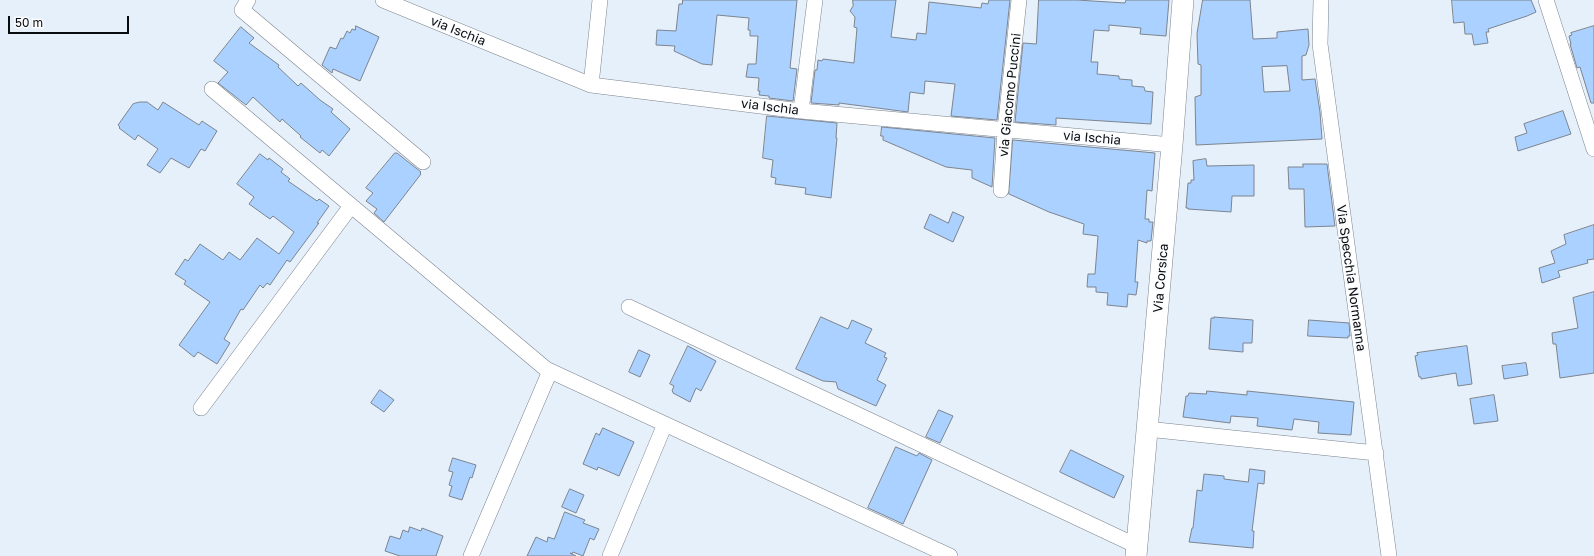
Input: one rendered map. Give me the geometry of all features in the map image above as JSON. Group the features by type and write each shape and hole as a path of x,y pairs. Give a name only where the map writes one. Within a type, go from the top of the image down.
{"main road":[{"name":"Via Corsica","path":"1137,551 1184,0"}],"street":[{"path":"248,0 242,10 423,162"},
{"name":"via Ischia","path":"383,0 591,85 801,112 1172,145"},
{"path":"591,85 600,0"},
{"path":"801,112 815,0"},
{"name":"via Giacomo Puccini","path":"1002,190 1005,130 1019,0"},
{"name":"Via Specchia Normanna","path":"1320,0 1320,44 1389,556"},
{"path":"1546,0 1594,150"},
{"path":"212,90 546,369 950,556"},
{"path":"201,408 351,206"},
{"path":"629,307 1137,551"},
{"path":"471,556 550,371"},
{"path":"610,556 665,424"},
{"path":"1148,429 1376,453"}],"building":[{"path":"683,0 797,0 790,68 797,69 793,101 769,98 769,96 759,95 759,78 746,77 748,64 756,64 758,36 750,36 750,30 748,30 749,18 717,15 712,65 702,64 674,51 675,46 656,45 657,30 676,31 679,4 682,4"},
{"path":"853,0 896,0 891,37 916,40 917,33 926,34 929,2 981,8 982,3 988,4 989,0 1010,0 997,120 951,116 955,84 925,81 924,94 910,92 908,112 839,103 839,105 811,103 815,70 817,70 818,60 822,61 823,59 854,63 857,28 854,27 855,17 850,11 853,6"},
{"path":"1039,0 1077,0 1125,3 1126,0 1169,0 1166,36 1140,34 1141,28 1109,25 1109,31 1094,30 1091,62 1098,62 1097,74 1119,76 1119,79 1132,80 1132,86 1144,87 1145,91 1153,92 1151,124 1056,118 1056,125 1015,122 1023,43 1036,44"},
{"path":"1203,0 1250,0 1253,39 1277,38 1277,32 1308,29 1309,45 1306,55 1302,56 1302,80 1315,79 1322,139 1196,145 1195,97 1201,95 1201,65 1198,64 1197,34","holes":["1287,66 1290,91 1264,92 1262,67"]},
{"path":"1452,0 1531,0 1536,12 1488,29 1489,32 1486,32 1488,43 1474,45 1472,34 1465,34 1464,22 1454,23"},
{"path":"356,26 379,37 360,81 333,69 332,73 322,65 330,47 336,49 341,38 343,39 347,31 350,33 352,29 355,30"},
{"path":"1594,26 1594,103 1591,103 1580,67 1577,68 1569,36 1572,35 1571,33"},
{"path":"241,27 254,38 249,43 279,65 278,67 298,86 301,83 320,100 333,109 331,112 350,129 329,156 322,150 320,153 300,137 301,136 282,119 280,122 253,97 246,105 218,83 228,72 214,61"},
{"path":"147,102 158,110 163,102 199,125 202,121 217,131 205,151 201,149 189,168 171,158 160,173 147,165 158,149 138,135 135,140 119,128 120,127 118,125 133,104"},
{"path":"1563,111 1571,134 1518,151 1515,137 1527,133 1524,124"},
{"path":"767,116 837,123 831,198 805,194 806,188 775,184 776,178 771,177 773,160 763,158"},
{"path":"882,127 995,138 992,187 972,178 972,170 946,167 883,140 883,136 881,136"},
{"path":"1013,140 1155,153 1152,191 1147,190 1145,219 1149,219 1149,222 1153,222 1151,241 1147,241 1147,243 1138,240 1135,282 1138,282 1136,295 1128,294 1127,307 1107,305 1108,293 1096,292 1096,287 1087,287 1088,274 1095,274 1098,236 1083,234 1084,224 1049,212 1009,194"},
{"path":"395,153 421,172 421,174 384,222 374,213 377,209 366,201 373,193 366,188"},
{"path":"260,154 268,160 269,158 283,169 281,172 290,179 288,181 317,201 319,199 329,206 317,223 319,223 290,262 287,260 270,285 267,283 263,288 260,285 243,310 241,309 224,339 230,343 217,364 198,352 194,357 179,345 210,302 184,284 186,281 175,274 185,259 188,261 200,244 223,260 229,252 240,260 257,238 279,254 294,232 273,216 270,219 249,204 254,197 237,184"},
{"path":"1206,159 1207,166 1254,165 1254,196 1232,196 1231,212 1186,208 1188,183 1191,183 1191,180 1194,180 1193,161"},
{"path":"1303,164 1327,164 1335,226 1305,227 1304,189 1289,189 1288,167 1303,167"},
{"path":"953,212 964,217 953,242 924,228 930,214 948,223"},
{"path":"1594,225 1594,259 1587,260 1588,263 1558,271 1560,277 1542,283 1539,268 1555,263 1551,251 1566,244 1564,235"},
{"path":"1594,292 1594,373 1560,378 1556,344 1553,344 1552,333 1578,328 1573,298"},
{"path":"821,317 848,329 852,320 872,329 865,343 886,353 884,357 887,358 877,380 886,385 876,406 838,389 836,382 823,381 796,369"},
{"path":"1211,318 1253,320 1252,343 1243,343 1243,352 1209,349"},
{"path":"1309,320 1349,323 1350,336 1348,336 1348,338 1308,336"},
{"path":"688,346 716,361 701,391 696,388 690,402 673,393 672,391 674,386 670,384"},
{"path":"1467,346 1472,384 1458,386 1456,373 1421,379 1421,377 1419,377 1415,356 1418,355 1417,353"},
{"path":"639,350 650,355 640,377 629,372"},
{"path":"1526,363 1528,375 1504,379 1502,366"},
{"path":"380,390 394,400 384,412 371,403"},
{"path":"1207,391 1247,395 1247,391 1354,402 1351,435 1318,433 1319,422 1294,419 1292,430 1257,426 1258,418 1231,416 1230,423 1183,417 1186,396 1188,396 1189,393 1206,394"},
{"path":"1494,395 1498,421 1474,424 1470,399"},
{"path":"939,410 953,416 940,443 926,437"},
{"path":"603,428 634,442 619,476 598,467 597,470 583,464 596,433 599,435"},
{"path":"896,447 917,456 919,453 932,460 903,524 868,508"},
{"path":"1071,450 1124,476 1114,498 1060,472"},
{"path":"453,458 476,465 462,500 449,496 452,486 449,485 453,472 449,471"},
{"path":"1250,469 1265,471 1264,484 1258,483 1252,531 1254,531 1253,548 1189,542 1193,528 1197,490 1202,491 1204,474 1224,476 1224,479 1248,482"},
{"path":"570,489 584,495 576,513 562,507"},
{"path":"565,512 585,520 583,523 599,529 594,540 590,538 583,556 573,552 572,554 576,556 527,556 536,537 547,542 548,537 554,539"},
{"path":"410,527 421,531 422,528 443,536 436,556 400,556 385,551 390,536 400,539 403,530 408,532"}]}
